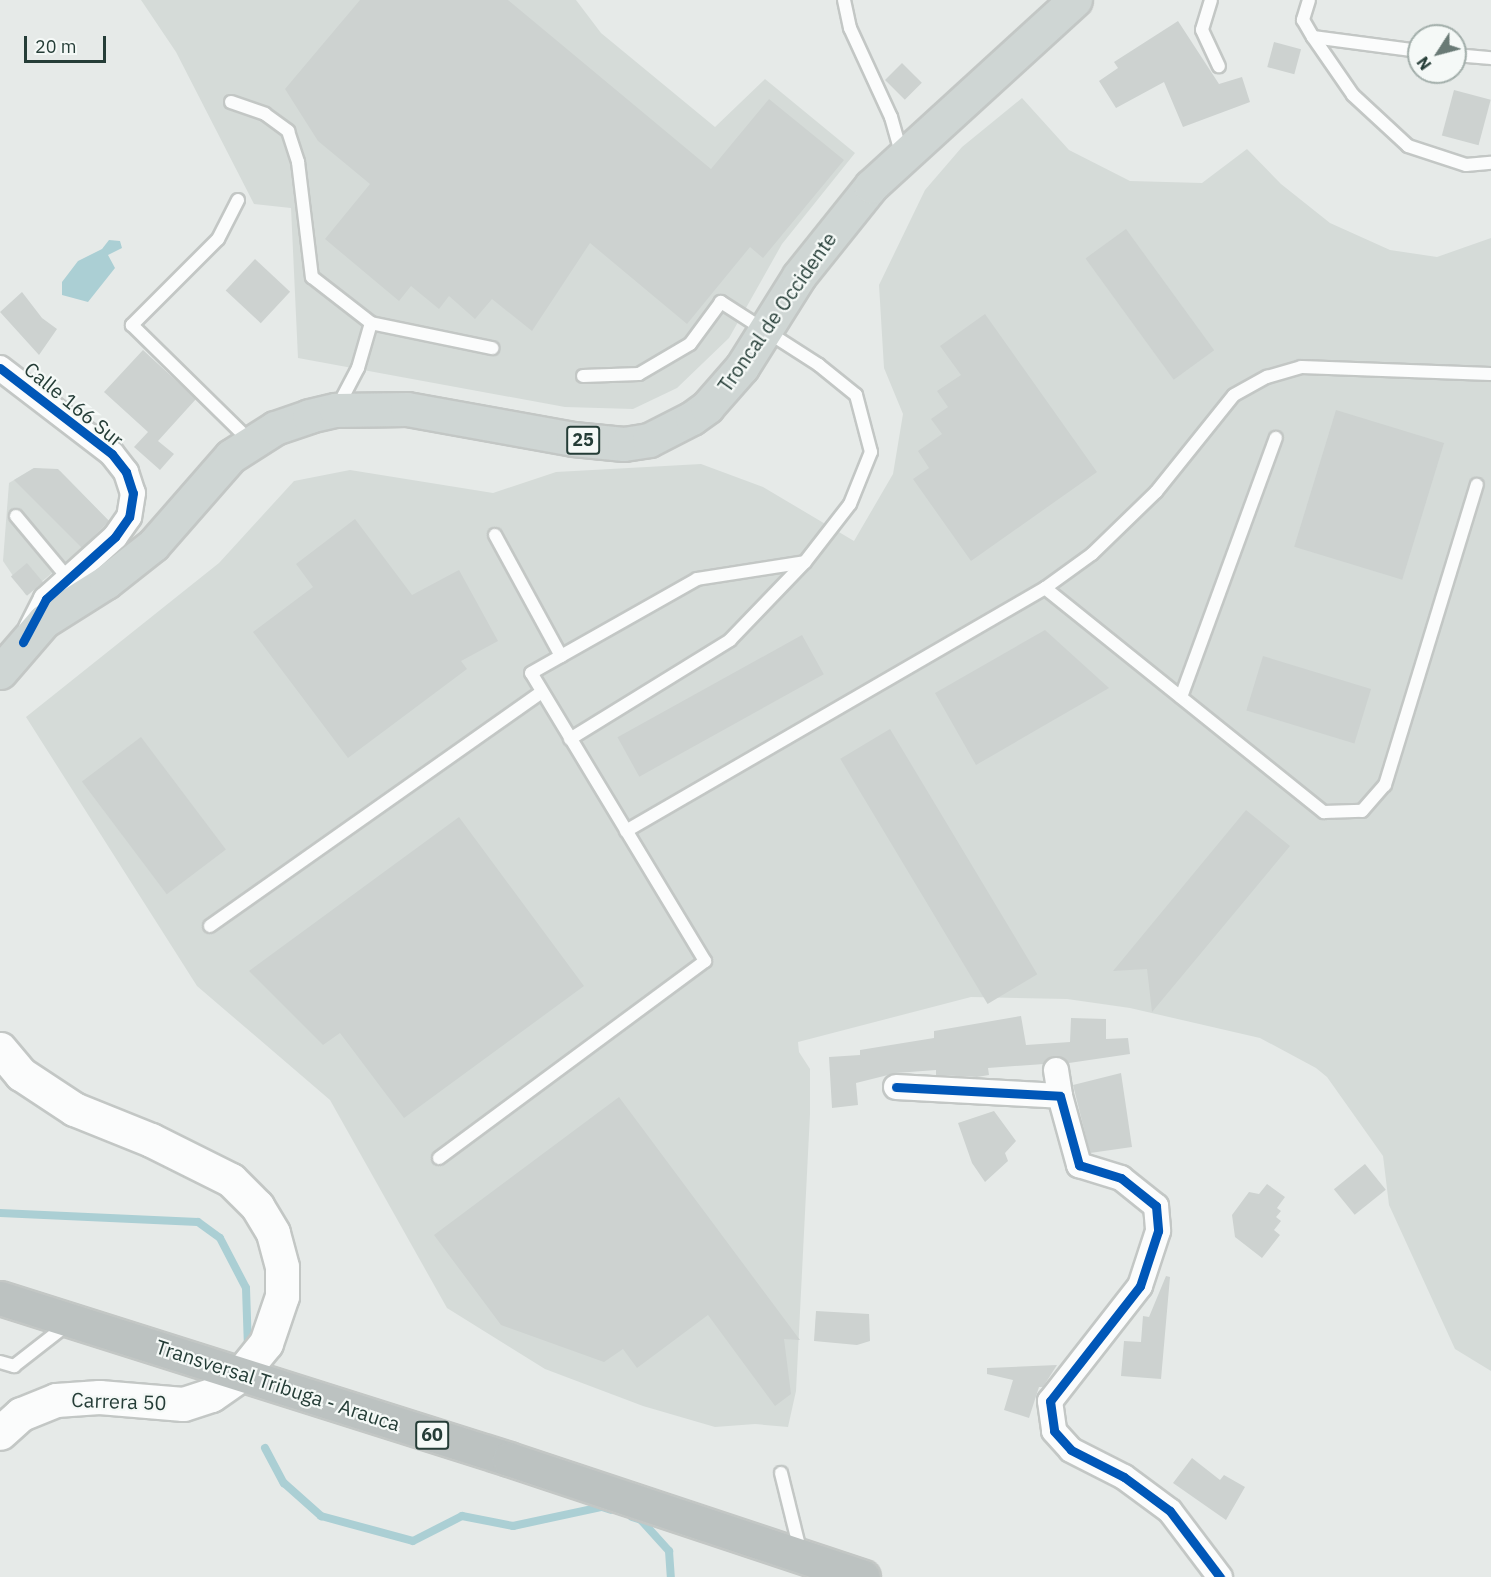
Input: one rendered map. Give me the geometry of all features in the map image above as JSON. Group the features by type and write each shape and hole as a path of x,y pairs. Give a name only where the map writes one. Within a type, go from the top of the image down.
{"highway":[{"name":"Transversal Tribuga - Arauca","path":"0,1298 74,1319 240,1376 802,1555 863,1577"}],"main road":[{"name":"Troncal de Occidente","path":"0,672 23,642 44,621 106,582 153,545 213,474 251,442 275,428 336,410 407,409 573,439 624,444 649,440 707,407 742,367 822,246 902,156 1075,0"},
{"name":"Carrera 50","path":"0,1049 21,1074 46,1093 231,1180 257,1206 273,1233 282,1267 282,1296 266,1343 240,1376 211,1395 183,1404 99,1397 56,1400 21,1414 0,1433"}],"street":[{"name":"Calle 166 Sur","path":"0,368 112,454 126,472 133,493 129,518 115,537 67,577 46,599 23,642"},
{"path":"1056,1070 1060,1096 1079,1165 1120,1178 1143,1193 1156,1206 1158,1232 1140,1286 1050,1401 1054,1431 1071,1450 1124,1477 1170,1511 1220,1577"},
{"path":"896,1087 1060,1096"}],"lane":[{"path":"844,0 850,28 891,117 902,156"},
{"path":"1211,0 1202,30 1219,66"},
{"path":"1309,0 1303,20 1313,37 1353,95 1408,146 1466,165 1491,163"},
{"path":"1313,37 1407,49"},
{"path":"1467,56 1491,58"},
{"path":"231,102 265,114 288,131 298,162 312,277 371,323 492,348"},
{"path":"238,200 218,239 132,326 251,442"},
{"path":"570,739 730,640 805,562 850,504 871,452 856,395 766,329 721,302 690,344 639,374 583,376"},
{"path":"336,410 358,368 371,323"},
{"path":"626,831 1045,588 1092,554 1156,492 1234,395 1267,377 1301,367 1491,374"},
{"path":"1181,697 1276,438"},
{"path":"1045,588 1324,812 1362,811 1386,785 1477,485"},
{"path":"16,516 67,577"},
{"path":"495,535 561,656"},
{"path":"439,1158 705,961 531,673 698,579 805,562"},
{"path":"210,926 542,692"},
{"path":"0,1362 14,1366 74,1319"},
{"path":"781,1473 802,1555"}],"shaded area":[{"path":"141,0 576,0 601,33 715,127 765,79 855,153 782,244 729,338 677,388 633,409 565,407 298,358 291,208 254,204 176,52"},
{"path":"1022,98 1069,150 1130,181 1202,183 1247,149 1281,184 1330,223 1390,250 1437,257 1491,238 1491,1371 1455,1349 1389,1205 1383,1156 1327,1077 1316,1068 1260,1038 1130,1008 1067,999 971,997 798,1042 799,1052 810,1069 810,1114 796,1391 788,1427 755,1424 715,1427 643,1406 545,1369 447,1308 330,1100 197,986 26,717 219,563 294,481 350,470 493,493 556,472 701,464 763,487 854,541 893,474 903,414 884,368 879,285 925,190 962,147"},
{"path":"34,468 60,471 111,523 26,595 3,561 9,483"}],"water":[{"path":"109,240 120,241 122,248 108,255 115,268 88,302 62,295 62,282 78,261 102,249"}],"building":[{"path":"360,0 508,0 711,169 769,99 844,160 763,258 750,247 687,324 590,243 532,331 492,299 475,319 449,296 439,309 411,286 399,301 325,239 370,184 318,141 285,89"},
{"path":"1178,21 1219,84 1242,77 1250,102 1183,127 1164,82 1116,108 1099,81 1118,68 1114,62"},
{"path":"1274,42 1301,49 1294,74 1267,67"},
{"path":"902,63 922,83 905,100 885,80"},
{"path":"1454,90 1491,100 1479,145 1442,135"},
{"path":"1126,229 1214,350 1174,380 1086,258"},
{"path":"255,259 290,292 261,323 226,290"},
{"path":"22,292 42,318 57,329 39,355 0,312"},
{"path":"985,314 1097,472 971,561 913,479 929,468 918,451 942,434 931,419 948,407 937,391 961,375 940,346"},
{"path":"143,350 196,399 158,441 174,454 160,470 134,447 148,432 104,392"},
{"path":"1336,410 1444,443 1402,580 1294,547"},
{"path":"34,468 58,469 109,521 82,548 14,480"},
{"path":"355,519 412,595 459,570 498,641 461,661 467,669 348,758 253,632 313,587 296,564"},
{"path":"27,563 43,582 27,596 11,576"},
{"path":"1045,630 1109,688 976,765 935,693"},
{"path":"802,635 824,674 639,777 617,737"},
{"path":"1263,656 1371,689 1354,744 1246,711"},
{"path":"890,729 1037,974 988,1004 840,759"},
{"path":"141,737 226,850 167,894 82,782"},
{"path":"1246,810 1290,846 1152,1012 1147,969 1113,971"},
{"path":"459,817 584,986 404,1118 340,1033 323,1045 249,971"},
{"path":"1021,1016 1026,1045 1070,1042 1071,1018 1106,1019 1106,1039 1128,1038 1130,1054 1069,1063 1053,1056 1044,1064 988,1068 989,1075 977,1077 936,1075 936,1070 896,1073 856,1083 858,1105 832,1108 829,1057 860,1055 860,1050 934,1038 934,1031"},
{"path":"1121,1073 1132,1147 1090,1153 1073,1085"},
{"path":"619,1097 800,1340 784,1339 791,1394 775,1406 708,1315 637,1368 623,1349 604,1362 501,1325 434,1235"},
{"path":"994,1111 1016,1141 1005,1153 1008,1161 985,1182 972,1163 958,1123"},
{"path":"1365,1164 1386,1190 1355,1215 1334,1189"},
{"path":"1267,1184 1285,1197 1277,1208 1281,1211 1276,1217 1281,1221 1274,1230 1280,1235 1262,1258 1235,1237 1232,1215 1249,1192 1259,1194"},
{"path":"1166,1276 1170,1277 1161,1379 1121,1376 1124,1341 1141,1342 1143,1316 1149,1317"},
{"path":"816,1311 869,1314 870,1341 857,1345 814,1341"},
{"path":"1057,1365 1043,1387 1039,1387 1029,1418 1004,1410 1013,1380 987,1374 987,1368"},
{"path":"1192,1458 1220,1480 1224,1475 1245,1487 1226,1520 1173,1483"}],"waterway":[{"path":"0,1213 198,1222 220,1238 246,1288 248,1349"},
{"path":"265,1448 284,1483 321,1516 413,1541 462,1516 513,1526 602,1507 611,1510"},
{"path":"632,1517 641,1520 669,1551 671,1577"}],"cycle path":[{"path":"0,368 112,454 126,472 133,493 129,517 115,537 46,599 23,642"},
{"path":"896,1087 1060,1096 1079,1165 1121,1178 1156,1206 1158,1231 1140,1286 1050,1401 1054,1431 1071,1450 1124,1477 1170,1511 1220,1577"}]}
